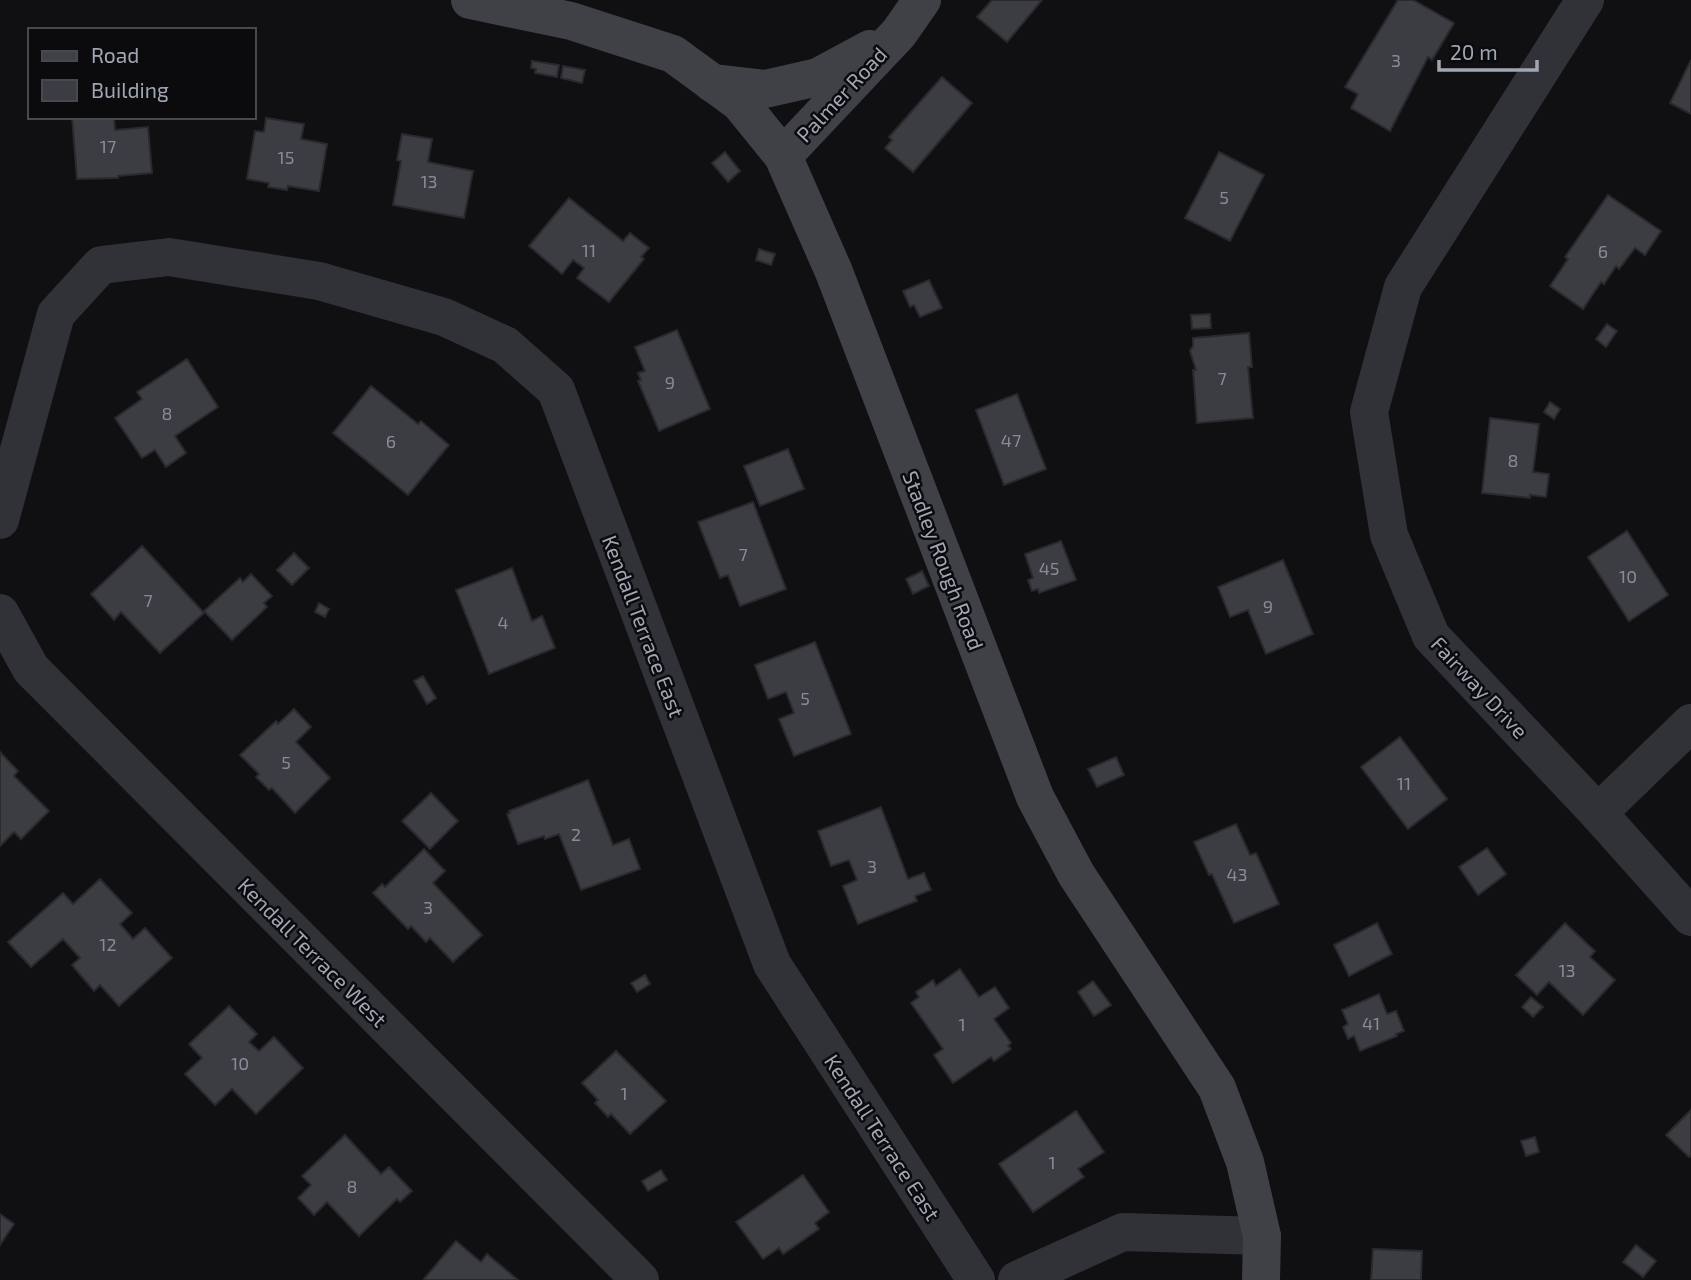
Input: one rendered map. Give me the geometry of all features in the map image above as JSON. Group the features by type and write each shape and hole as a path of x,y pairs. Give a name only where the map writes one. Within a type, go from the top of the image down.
{"main road":[{"name":"Stadley Rough Road","path":"470,0 571,21 673,54 740,103 783,156 834,272 1035,797 1076,874 1217,1088 1245,1162 1262,1236 1261,1280"},
{"name":"Palmer Road","path":"783,156 899,33 922,0"},
{"name":"Palmer Road","path":"712,83 765,89 818,77 899,33"}],"street":[{"name":"Fairway Drive","path":"1585,0 1403,287 1368,412 1389,536 1431,636 1598,813 1691,917"},
{"name":"Kendall Terrace East","path":"0,520 56,314 101,265 169,257 319,281 444,317 505,345 556,390 772,964 976,1280"},
{"name":"Kendall Terrace West","path":"0,613 31,669 640,1280"},
{"path":"1598,813 1691,723"},
{"path":"1017,1280 1123,1232 1262,1236"}],"building":[{"path":"992,0 1042,0 1007,42 977,17"},
{"path":"1398,0 1413,0 1454,23 1432,60 1428,57 1390,131 1351,108 1358,94 1345,87"},
{"path":"1691,60 1691,114 1670,103"},
{"path":"532,61 559,65 557,77 535,73 536,69 531,68"},
{"path":"563,66 585,70 582,83 561,78"},
{"path":"942,77 972,103 913,172 885,148 892,140 889,137"},
{"path":"266,118 304,124 301,139 327,144 319,191 288,186 287,190 268,187 269,183 247,179 255,131 264,132"},
{"path":"72,119 114,119 115,130 148,127 152,173 118,178 77,179"},
{"path":"402,134 432,139 428,162 473,171 464,218 393,205 401,161 397,160"},
{"path":"725,152 740,171 728,182 712,163"},
{"path":"1219,152 1264,175 1230,241 1185,218"},
{"path":"1608,195 1661,231 1645,255 1635,248 1619,269 1616,266 1604,284 1601,282 1583,309 1550,286 1568,259 1565,257"},
{"path":"569,198 623,241 630,233 649,248 641,257 644,259 609,302 577,278 584,268 573,260 562,274 529,246"},
{"path":"759,249 775,254 771,265 756,260"},
{"path":"929,280 942,308 920,317 914,305 910,307 903,291"},
{"path":"1210,314 1211,328 1192,329 1191,315"},
{"path":"1607,324 1617,331 1606,347 1596,339"},
{"path":"677,330 710,409 659,431 638,381 641,380 638,373 645,371 635,347"},
{"path":"1249,333 1252,367 1248,367 1253,418 1197,423 1193,370 1196,370 1190,351 1193,338"},
{"path":"187,359 218,407 175,436 186,453 166,467 155,450 142,458 115,418 142,399 137,392"},
{"path":"371,386 418,424 421,421 449,445 408,495 333,433"},
{"path":"1017,394 1046,469 1004,485 976,410"},
{"path":"1550,402 1560,409 1554,419 1544,412"},
{"path":"1490,418 1539,424 1533,472 1549,474 1546,497 1482,493"},
{"path":"788,449 804,489 760,506 744,466"},
{"path":"753,502 786,589 740,606 728,575 720,578 698,522"},
{"path":"1627,531 1668,595 1629,621 1588,557"},
{"path":"1061,541 1076,580 1039,593 1038,589 1032,591 1028,580 1033,578 1025,554"},
{"path":"142,546 204,613 160,653 121,612 114,620 91,594"},
{"path":"294,553 309,568 292,585 277,570"},
{"path":"1283,560 1313,634 1266,654 1248,610 1230,617 1218,587"},
{"path":"512,568 532,621 542,616 555,648 489,674 456,590"},
{"path":"922,571 929,586 913,594 906,579"},
{"path":"251,574 272,596 264,603 267,607 232,640 204,611 240,578 243,582"},
{"path":"319,603 329,609 325,617 315,612"},
{"path":"815,642 851,734 794,756 779,719 794,713 786,692 768,699 755,665"},
{"path":"423,676 436,698 427,704 414,681"},
{"path":"294,709 311,727 296,742 330,778 295,813 272,788 269,790 256,777 259,774 240,755 276,721 278,724"},
{"path":"1400,737 1447,799 1408,829 1361,767"},
{"path":"0,752 18,771 14,776 49,811 21,839 14,832 0,846"},
{"path":"1116,757 1124,775 1097,787 1088,769"},
{"path":"588,780 613,845 629,839 640,869 581,890 559,834 518,844 507,814"},
{"path":"431,793 458,821 430,849 402,821"},
{"path":"881,807 908,879 924,873 931,890 915,896 917,901 858,924 843,886 857,880 849,860 831,866 818,831"},
{"path":"1236,824 1250,855 1256,853 1279,904 1234,923 1194,842"},
{"path":"1487,848 1506,874 1478,895 1459,867"},
{"path":"424,849 445,871 433,883 482,935 453,962 430,938 426,942 411,926 408,929 373,893 382,884 385,887"},
{"path":"100,879 132,913 120,924 133,939 145,928 172,958 119,1006 100,985 94,991 72,965 80,958 63,939 31,967 8,942 63,893 73,904"},
{"path":"1377,923 1392,954 1349,976 1334,945"},
{"path":"1565,923 1595,951 1590,957 1615,980 1583,1015 1549,982 1537,995 1516,975"},
{"path":"960,969 979,997 995,987 1009,1008 994,1019 1011,1043 1008,1046 1011,1049 994,1061 991,1057 953,1083 934,1055 943,1049 911,1003 919,997 916,992 933,980 936,986"},
{"path":"645,975 650,984 637,992 631,983"},
{"path":"1093,981 1111,1005 1094,1016 1078,992"},
{"path":"1379,994 1387,1014 1396,1011 1404,1031 1360,1051 1354,1036 1348,1039 1343,1027 1348,1024 1342,1010"},
{"path":"1531,997 1543,1007 1533,1017 1522,1007"},
{"path":"229,1006 257,1034 249,1042 259,1051 274,1037 303,1068 256,1114 232,1089 215,1105 185,1074 202,1058 189,1044"},
{"path":"616,1051 666,1101 630,1134 611,1114 608,1117 595,1103 598,1100 582,1083"},
{"path":"1691,1110 1691,1155 1689,1157 1666,1135"},
{"path":"1076,1111 1104,1152 1078,1169 1084,1177 1033,1212 999,1164"},
{"path":"345,1135 381,1174 389,1167 412,1191 400,1202 397,1199 359,1236 327,1202 314,1215 298,1198 311,1185 302,1176"},
{"path":"1535,1137 1539,1152 1526,1156 1521,1141"},
{"path":"661,1170 667,1180 648,1191 642,1181"},
{"path":"803,1175 829,1212 815,1223 819,1229 783,1254 779,1248 763,1259 736,1222"},
{"path":"0,1214 14,1224 0,1245"},
{"path":"456,1241 481,1262 487,1254 518,1280 424,1279"},
{"path":"1636,1245 1656,1261 1643,1277 1623,1262"},
{"path":"1373,1249 1422,1251 1421,1280 1371,1280"}]}
